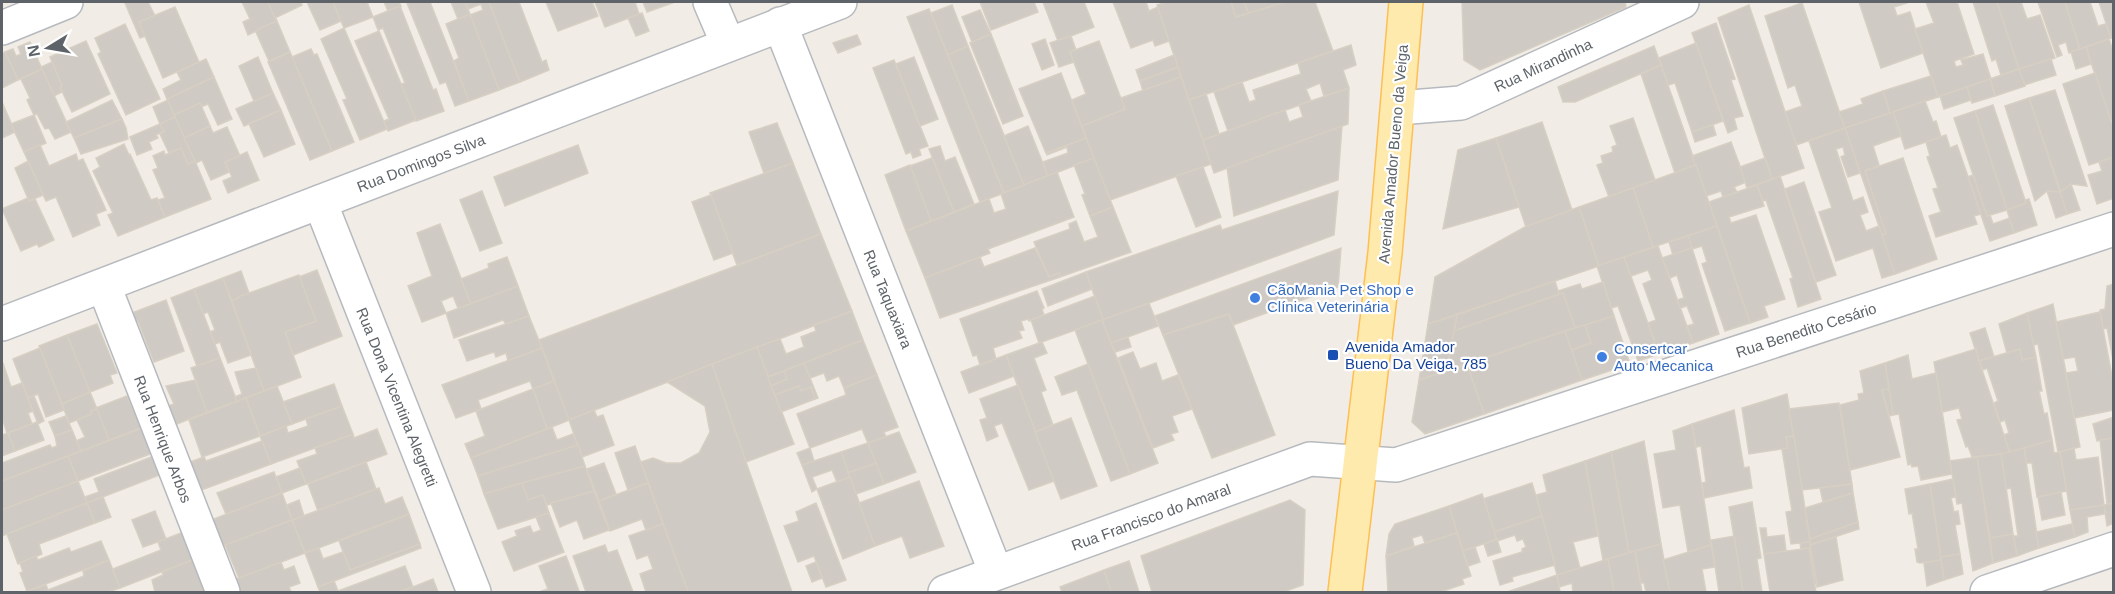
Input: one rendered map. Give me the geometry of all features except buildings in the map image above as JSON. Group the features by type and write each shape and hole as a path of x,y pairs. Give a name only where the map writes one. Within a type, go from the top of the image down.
{"main road":[{"name":"Avenida Amador Bueno da Veiga","path":"1345,592 1385,253 1406,2"}],"street":[{"path":"2,28 66,2"},
{"path":"710,2 728,44"},
{"name":"Rua Domingos Silva","path":"2,324 840,2"},
{"name":"Rua Mirandinha","path":"1398,108 1461,103 1682,2"},
{"name":"Rua Taquaxiara","path":"780,24 996,573"},
{"name":"Rua Dona Vicentina Alegretti","path":"320,202 474,592"},
{"name":"Rua Benedito Cesário","path":"1360,462 1395,465 2114,229"},
{"name":"Rua Henrique Arbos","path":"104,286 223,592"},
{"name":"Rua Francisco do Amaral","path":"945,592 1310,459 1360,462"},
{"path":"1987,592 2114,549"}],"place":[{"name":"CãoMania Pet Shop e Clínica Veterinária","path":"1255,298"},
{"name":"Avenida Amador Bueno Da Veiga, 785","path":"1333,355"},
{"name":"Consertcar Auto Mecanica","path":"1602,357"}]}
